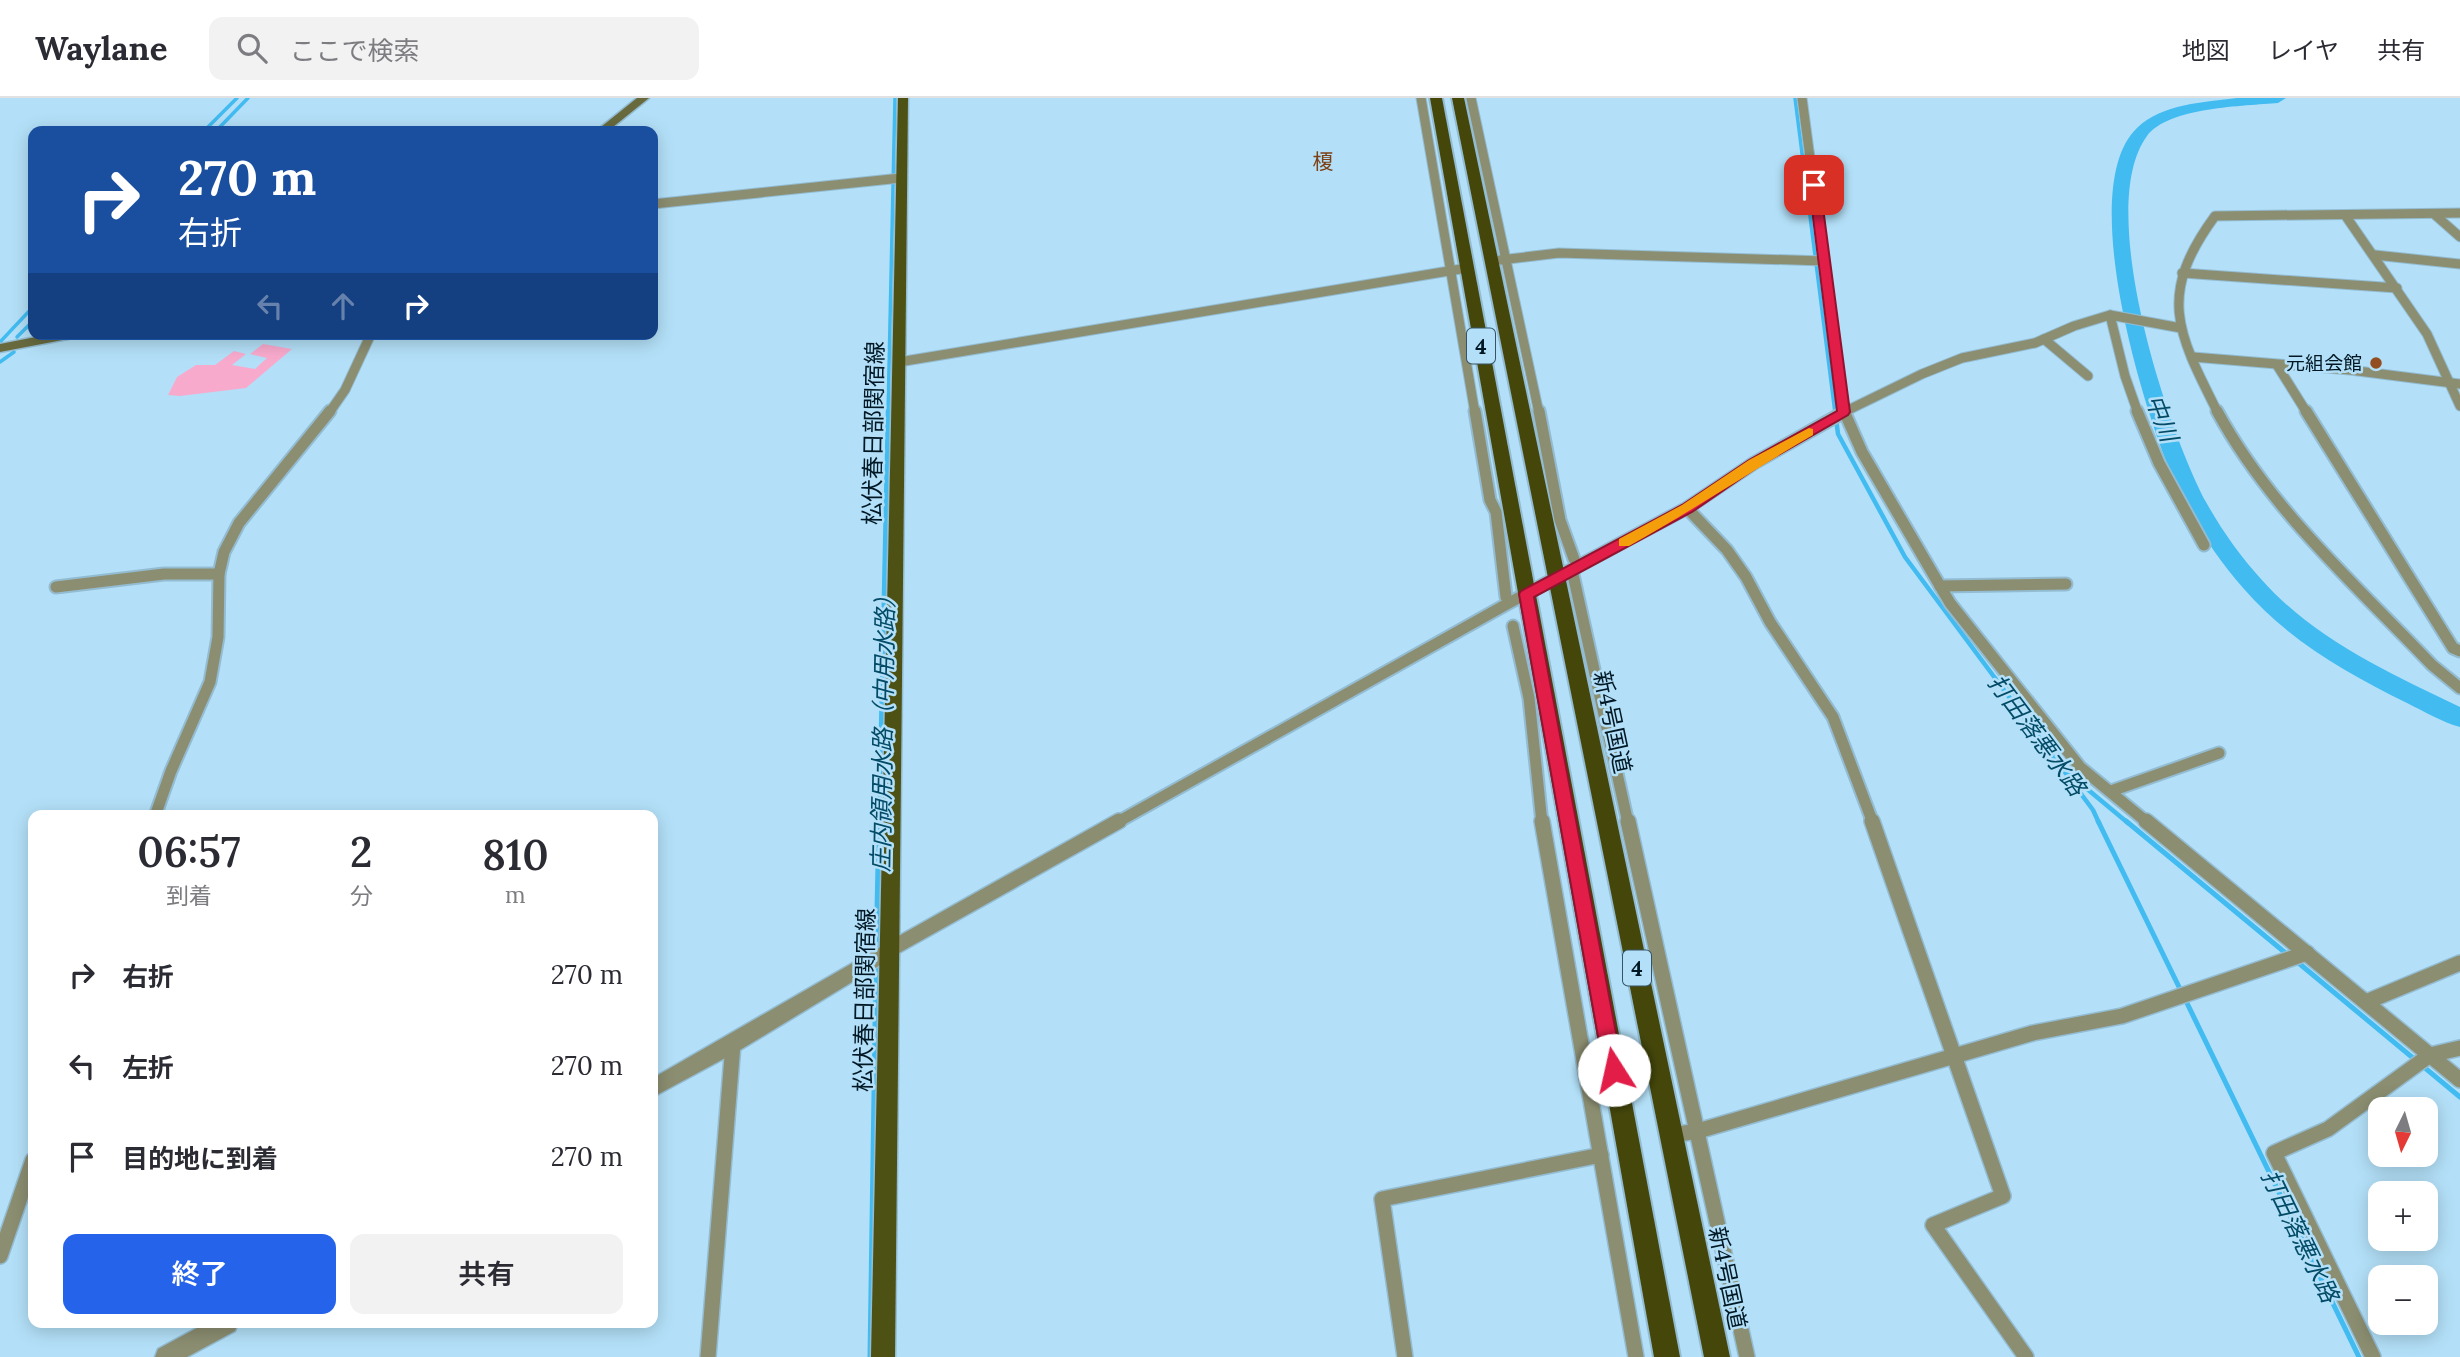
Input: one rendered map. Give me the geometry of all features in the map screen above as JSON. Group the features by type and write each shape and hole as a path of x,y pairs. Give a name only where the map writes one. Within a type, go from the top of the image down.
{"highway":[{"name":"4","path":"1436,98 1459,269 1527,594 1535,686 1667,1357"},
{"name":"新4号国道","path":"1458,98 1499,260 1549,506 1568,569 1672,1135 1717,1357"}],"main road":[{"path":"608,126 644,98"},
{"name":"松伏春日部関宿線","path":"883,1357 903,98"},
{"path":"0,348 42,340"}],"street":[{"path":"1421,98 1459,269 1490,500 1496,512 1499,530 1500,568 1506,597"},
{"path":"1471,98 1499,260 1559,253 1824,261"},
{"path":"1802,98 1844,412 1862,452 1940,586 2080,767 2460,1080"},
{"path":"658,203 901,178"},
{"path":"2460,213 2215,216 2194,245 2182,273 2178,295 2181,328 2200,380 2240,453 2276,500 2432,665 2460,688"},
{"path":"2434,214 2460,237"},
{"path":"2345,215 2427,334 2455,383 2460,406"},
{"path":"2375,255 2460,264"},
{"path":"899,362 1459,269"},
{"path":"2182,273 2397,288"},
{"path":"658,1085 733,1044 889,950 1568,569 1687,508 1754,463 1844,412 1962,358 2044,339 2110,315 2181,328"},
{"path":"2110,315 2123,374 2136,411 2175,495 2204,545"},
{"path":"2044,339 2088,376"},
{"path":"157,810 210,682 218,637 219,574 224,552 239,523 345,390 368,340"},
{"path":"2193,357 2455,383"},
{"path":"2277,365 2453,648 2460,651"},
{"path":"1549,506 1569,554 1568,569 1698,1131 1746,1357"},
{"path":"1687,508 1727,550 1833,718 1845,744 2003,1196 1933,1225 2026,1357"},
{"path":"1499,530 1515,530"},
{"path":"56,587 164,575 219,574"},
{"path":"1940,586 2066,584"},
{"path":"1513,626 1535,686 1544,831 1636,1357"},
{"path":"2111,790 2219,753"},
{"path":"1672,1135 1698,1131 2033,1033 2122,1016 2307,953"},
{"path":"2366,1002 2460,963"},
{"path":"708,1357 733,1044"},
{"path":"2373,1357 2274,1153 2328,1129 2430,1055 2460,1048"},
{"path":"1405,1357 1382,1199 1601,1155"},
{"path":"0,1256 28,1175"},
{"path":"166,1357 218,1328"}],"shaded area":[{"path":"263,344 292,349 246,388 168,395 177,377 196,365 215,365 234,351 246,354 232,365 255,369 267,358 250,354"}],"waterway":[{"path":"209,126 237,98"},
{"path":"221,126 248,98"},
{"name":"庄内領用水路（中用水路）","path":"888,413 895,98"},
{"name":"打田落悪水路","path":"1795,98 1835,413"},
{"name":"中川","path":"2278,98 2205,107 2168,116 2141,132 2125,163 2120,206 2123,258 2132,315 2146,371 2163,424 2195,501 2226,551 2253,585 2284,616 2331,650 2460,718"},
{"path":"0,342 28,312"},
{"path":"17,337 28,326"},
{"path":"0,362 14,352"},
{"name":"庄内領用水路（中用水路）","path":"879,823 888,411"},
{"name":"打田落悪水路","path":"1835,411 1838,434 1905,557 2093,810 2099,823"},
{"path":"2068,773 2128,823"},
{"name":"庄内領用水路（中用水路）","path":"876,954 879,821"},
{"name":"打田落悪水路","path":"2098,821 2181,991"},
{"path":"2126,821 2288,955"},
{"path":"2295,960 2460,1097"},
{"name":"庄内領用水路（中用水路）","path":"870,1357 876,962"},
{"name":"打田落悪水路","path":"2185,999 2359,1357"}],"slow traffic":[{"path":"1624,543 1687,508 1754,463 1809,432"}],"place":[{"name":"元組会館","path":"2376,363"}],"district":[{"name":"榎","path":"1323,161"}],"route":[{"path":"1614,1070 1527,594 1687,508 1754,463 1844,412 1814,185"}]}
